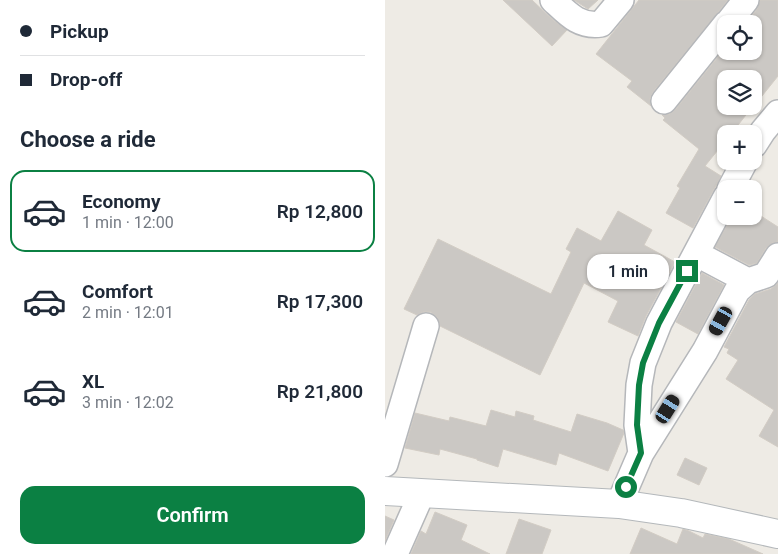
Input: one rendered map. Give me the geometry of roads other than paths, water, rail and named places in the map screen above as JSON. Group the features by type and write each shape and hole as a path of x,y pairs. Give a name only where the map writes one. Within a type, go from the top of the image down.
{"street":[{"path":"553,0 578,22 591,25 601,24 621,0"},
{"path":"734,15 746,0"},
{"path":"663,101 717,35"},
{"path":"762,135 778,113"},
{"path":"641,453 637,425 639,385 643,363 659,323 717,215"},
{"path":"697,254 749,281"},
{"path":"619,504 641,453 705,351 737,291 749,281 766,275 778,256"},
{"path":"385,464 425,326"},
{"path":"385,491 619,504 681,513 778,534"},
{"path":"395,554 422,493"}]}
